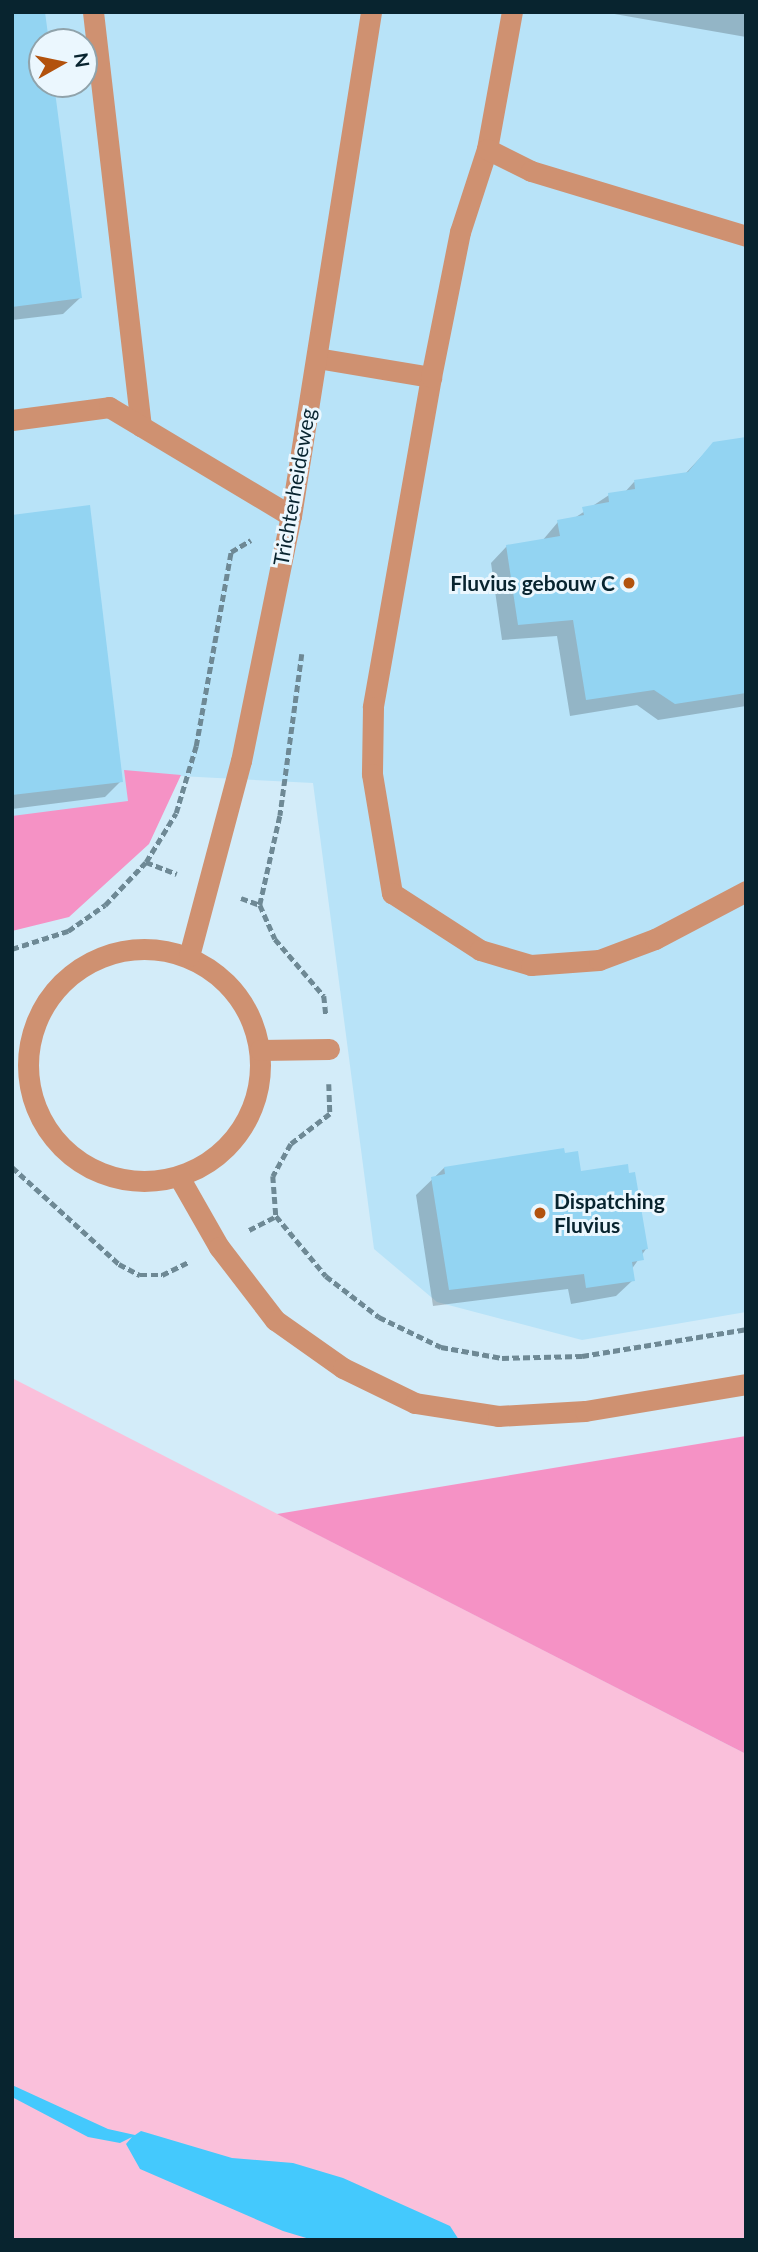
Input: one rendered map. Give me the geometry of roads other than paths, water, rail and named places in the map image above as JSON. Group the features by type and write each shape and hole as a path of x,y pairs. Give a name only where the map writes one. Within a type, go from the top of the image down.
{"street":[{"path":"93,12 141,426"},
{"name":"Trichterheideweg","path":"189,957 241,761 290,516 371,12"},
{"path":"512,12 487,149 460,232 431,377 373,707 372,774 392,893 481,950 531,965 598,960 655,939 746,891"},
{"path":"487,149 531,171 746,236"},
{"path":"317,358 431,377"},
{"path":"12,420 109,407 290,516"},
{"path":"152,948 189,957 224,979 248,1011 260,1050 258,1090 243,1128 216,1158 179,1177 137,1182 106,1174 61,1147 36,1112 26,1070 22,1026 50,993 78,967 113,951 152,948"},
{"path":"260,1050 329,1049"},
{"path":"179,1177 219,1247 275,1320 343,1368 415,1403 498,1416 585,1411 746,1384"}],"water":[{"path":"12,2085 108,2129 135,2135 141,2131 232,2158 293,2163 343,2178 450,2226 459,2240 313,2240 283,2231 140,2169 126,2144 132,2137 120,2143 88,2137 12,2097"}],"place":[{"name":"Fluvius gebouw C","path":"629,583"},
{"name":"Dispatching Fluvius","path":"540,1213"}]}
